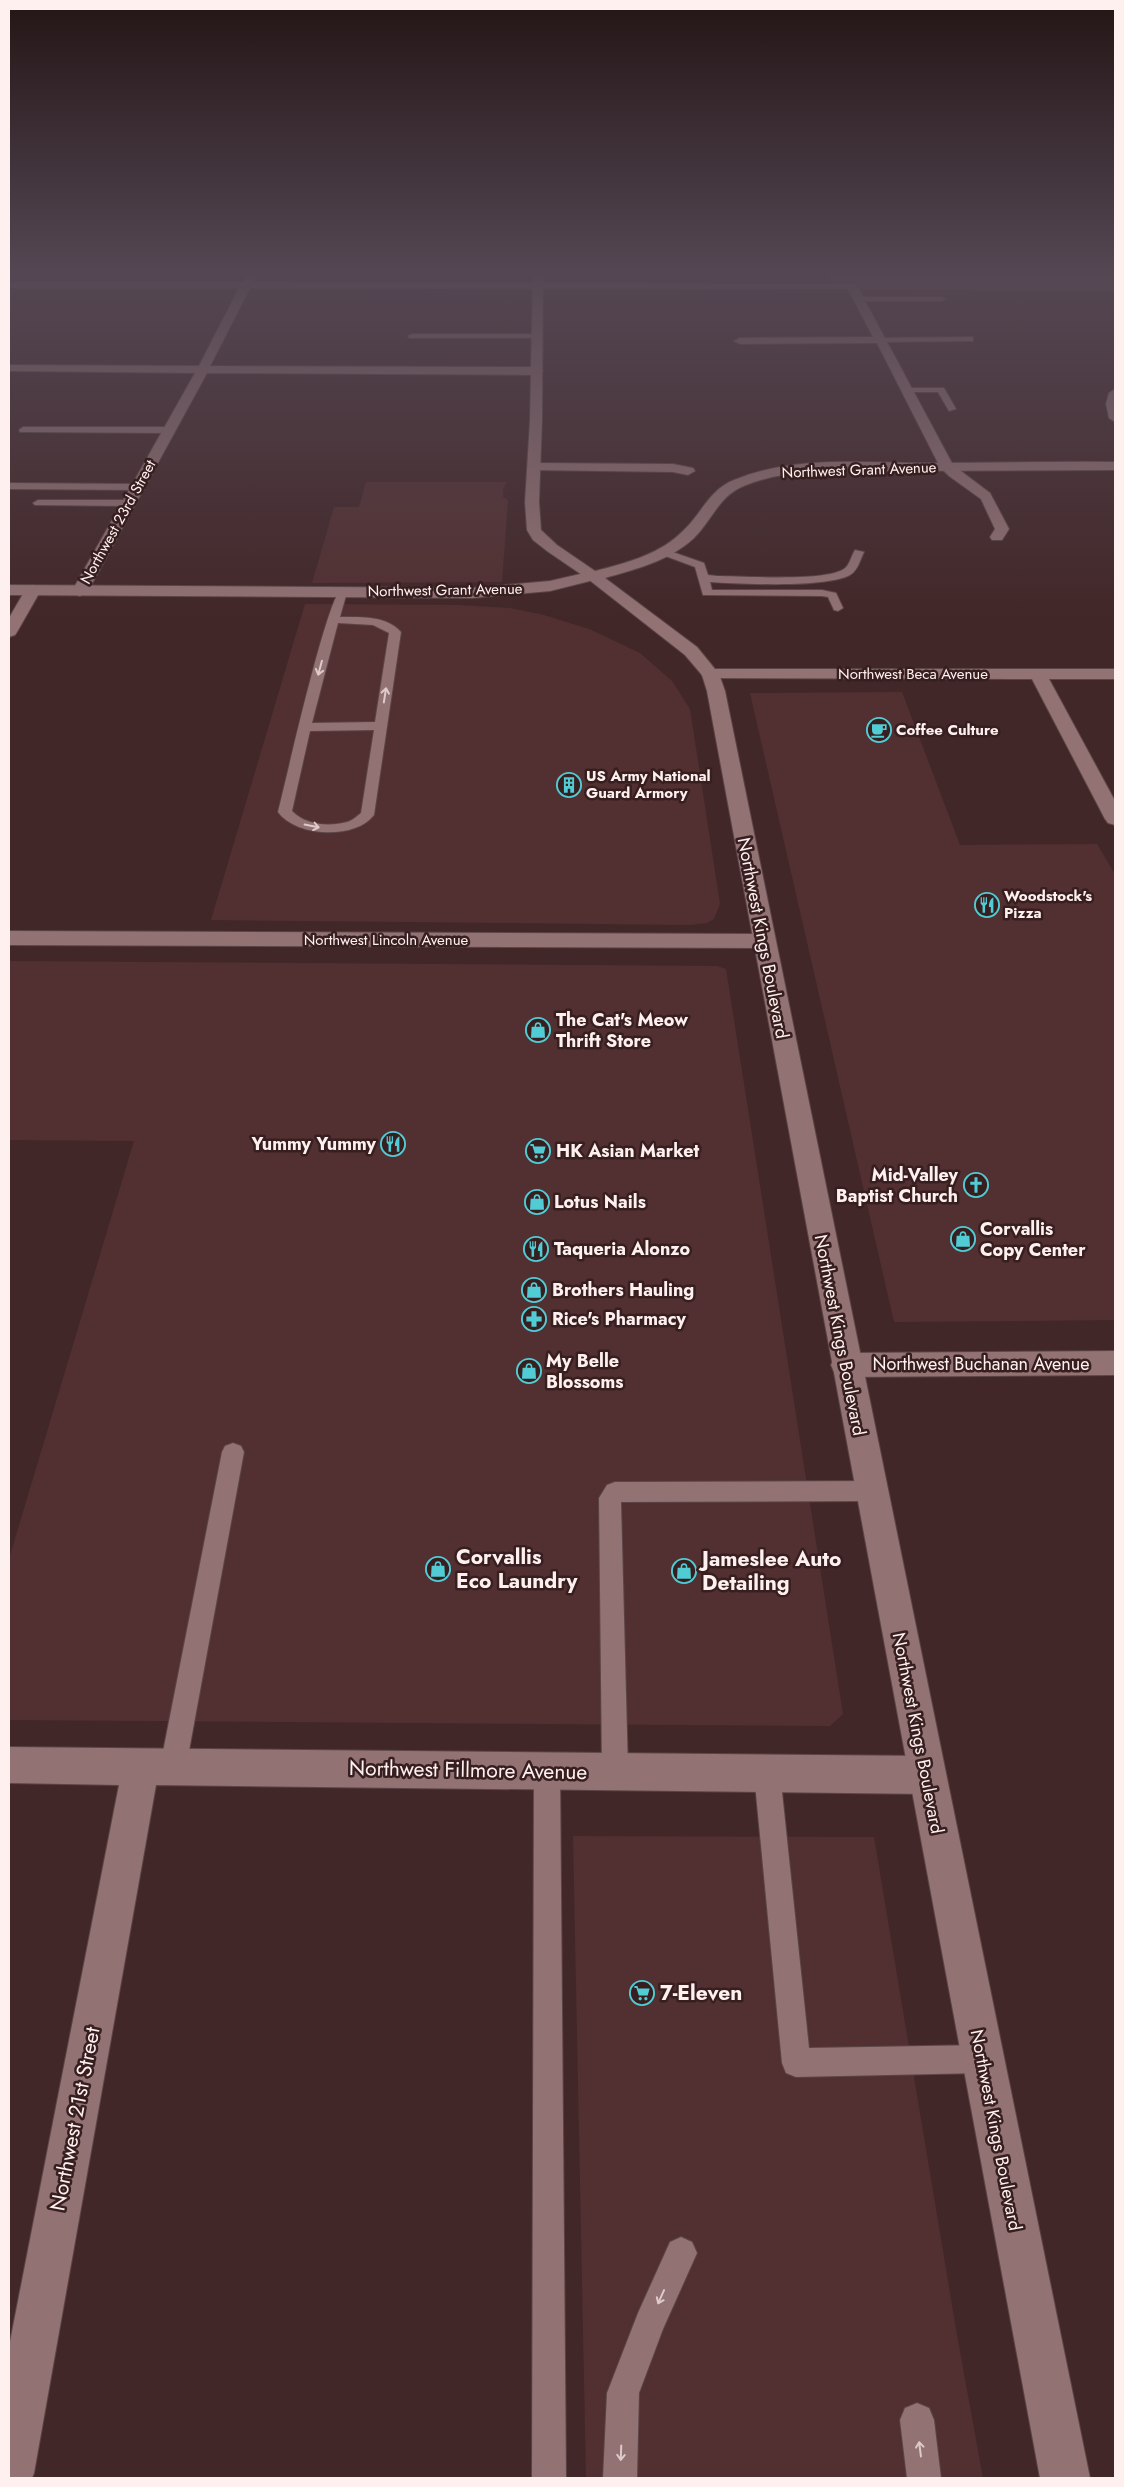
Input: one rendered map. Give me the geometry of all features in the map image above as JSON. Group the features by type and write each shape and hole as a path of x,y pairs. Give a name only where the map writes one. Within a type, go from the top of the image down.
{"street":[{"name":"Northwest 23rd Street","path":"80,591 194,385"},
{"name":"Northwest Kings Boulevard","path":"537,385 535,467 532,502 534,530 538,537 593,576 690,651 710,674 716,692 1064,2478"},
{"path":"903,385 947,467 956,476 984,494 1002,529 997,537"},
{"path":"1115,393 1112,404 1115,418"},
{"name":"Northwest Grant Avenue","path":"9,590 508,591 550,586 593,576 638,563 664,552 688,535 714,499 722,492 756,477 815,468 1115,466"},
{"path":"535,467 673,468 688,471"},
{"path":"9,632 33,590"},
{"name":"Northwest Beca Avenue","path":"710,674 1115,674"},
{"path":"1038,675 1115,819"},
{"name":"Northwest Lincoln Avenue","path":"9,938 764,941"},
{"name":"Northwest Buchanan Avenue","path":"846,1365 1115,1364"},
{"name":"Northwest Fillmore Avenue","path":"9,1765 927,1776"},
{"name":"Northwest 21st Street","path":"9,2472 157,1766"}],"lane":[{"path":"906,390 941,390 952,409"},
{"path":"23,430 170,430"},
{"path":"9,486 138,487"},
{"path":"38,503 129,503"},
{"path":"664,552 700,565 707,593 822,593 832,595 838,608"},
{"path":"704,578 824,578 844,574 855,564 859,552"},
{"path":"332,620 368,621 387,624 395,632 367,814 352,826 317,828 295,822 286,812 304,727 332,620 342,592"},
{"path":"304,727 381,726"},
{"path":"157,1766 233,1452"},
{"path":"615,1771 610,1498 615,1492 871,1491"},
{"path":"547,1771 549,2478"},
{"path":"767,1773 796,2063 982,2059"},
{"path":"620,2478 623,2393 649,2324 681,2253"},
{"path":"917,2420 924,2478"}],"shaded area":[{"path":"366,482 507,482 503,489 503,497 508,500 502,582 312,583 334,507 359,507"},
{"path":"305,604 457,605 510,608 544,615 589,629 640,653 672,681 690,709 720,904 714,919 707,923 690,925 211,920"},
{"path":"902,692 960,845 1097,844 1115,874 1115,1320 894,1322 750,693"},
{"path":"9,961 717,966 726,969 843,1714 830,1726 9,1720 9,1559 134,1141 9,1140"},
{"path":"573,1836 874,1837 957,2335 983,2478 586,2478"}],"place":[{"name":"Coffee Culture","path":"879,730"},
{"name":"US Army National Guard Armory","path":"569,785"},
{"name":"Woodstock's Pizza","path":"987,905"},
{"name":"The Cat's Meow Thrift Store","path":"538,1030"},
{"name":"Yummy Yummy","path":"393,1144"},
{"name":"HK Asian Market","path":"538,1151"},
{"name":"Mid-Valley Baptist Church","path":"976,1185"},
{"name":"Lotus Nails","path":"537,1202"},
{"name":"Corvallis Copy Center","path":"963,1239"},
{"name":"Taqueria Alonzo","path":"536,1249"},
{"name":"Brothers Hauling","path":"534,1290"},
{"name":"Rice's Pharmacy","path":"534,1319"},
{"name":"My Belle Blossoms","path":"529,1371"},
{"name":"Corvallis Eco Laundry","path":"438,1569"},
{"name":"Jameslee Auto Detailing","path":"684,1571"},
{"name":"7-Eleven","path":"642,1993"}]}
